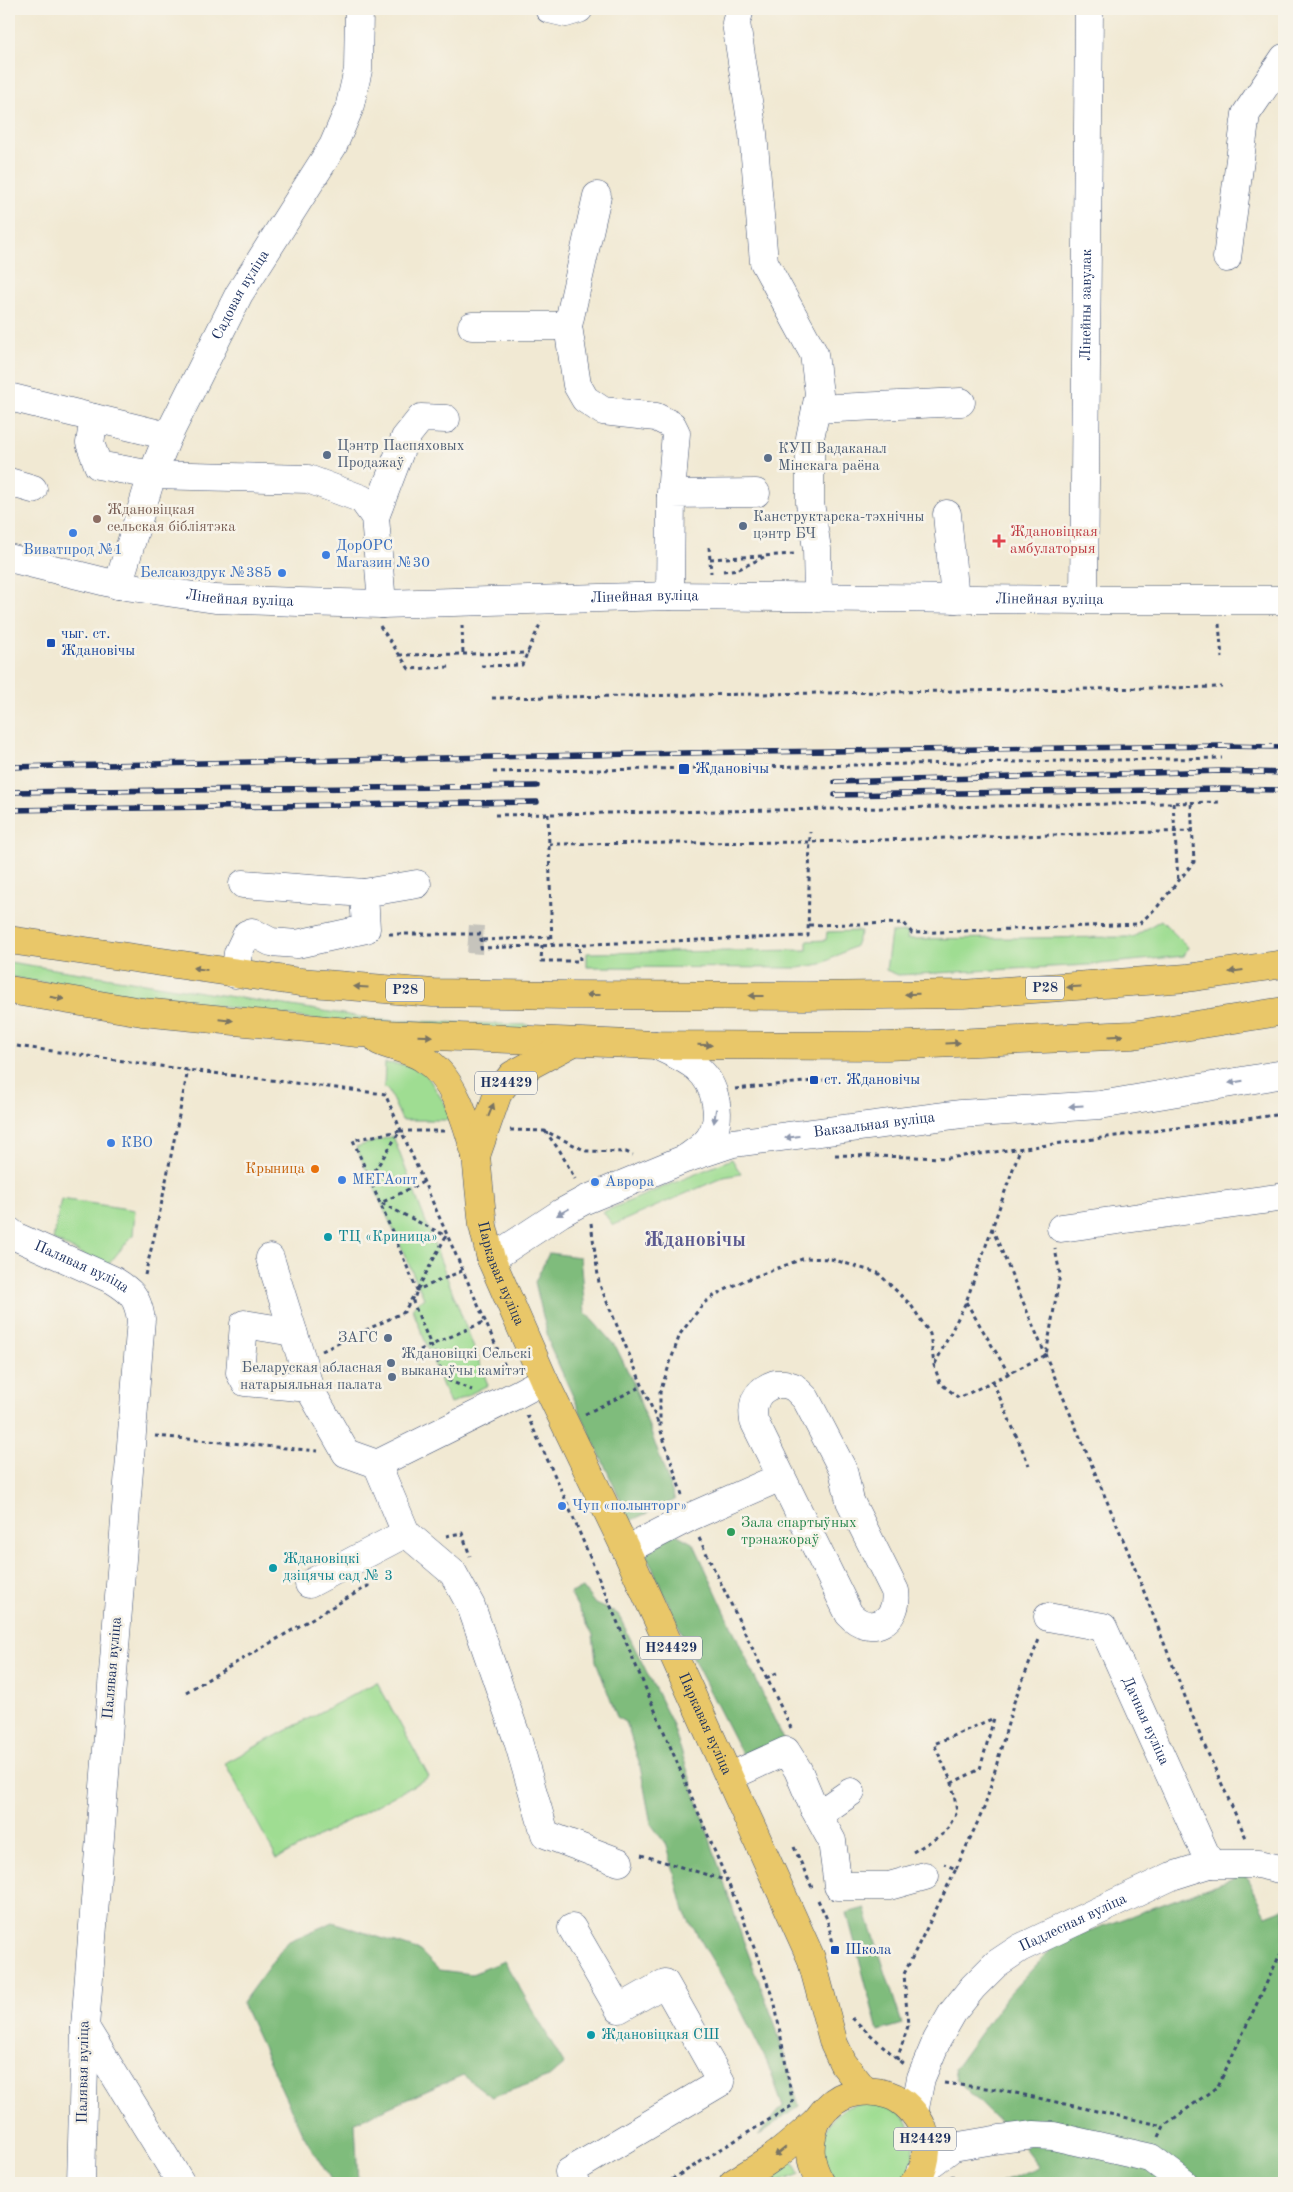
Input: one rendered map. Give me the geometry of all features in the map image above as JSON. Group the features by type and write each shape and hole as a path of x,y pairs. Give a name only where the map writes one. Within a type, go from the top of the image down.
{"main road":[{"name":"Р28","path":"9,940 235,974 300,982 433,993 805,996 963,994 1178,978 1284,964"},
{"path":"9,990 142,1012 358,1033 656,1045 887,1046 1132,1035 1284,1011"},
{"name":"Н24429","path":"358,1033 422,1058 438,1073 455,1094 464,1114 476,1156"},
{"name":"Н24429","path":"476,1156 498,1093 512,1075 572,1043"},
{"name":"Паркавая вуліца","path":"476,1156 482,1226 491,1259 544,1380 626,1550 811,1958 834,2044 842,2062 865,2091"},
{"name":"Паркавая вуліца","path":"823,2113 834,2044"},
{"path":"733,2183 775,2156 845,2095 865,2091 918,2095"},
{"name":"Н24429","path":"917,2178 925,2159 925,2139 918,2095"},
{"name":"Н24429","path":"821,2183 812,2166 810,2150 811,2135 823,2113"}],"street":[{"name":"Садовая вуліца","path":"118,585 152,475 168,436 239,294 333,146 349,109 358,70 359,9"},
{"path":"548,9 566,13 579,9"},
{"path":"740,9 736,23 753,133 764,262 814,354 819,394 810,438 810,503 817,549 818,598"},
{"name":"Лінейны завулак","path":"1084,600 1090,9"},
{"path":"1227,258 1246,114 1284,58"},
{"path":"597,196 568,326 577,385 585,399 603,411 656,417 672,424 676,433 671,494 670,596"},
{"path":"472,326 568,326"},
{"path":"9,397 168,436"},
{"path":"816,409 961,402"},
{"path":"94,418 90,443 98,465 152,475 308,479 362,499 375,517"},
{"path":"382,604 375,517 405,438 421,418 446,419"},
{"path":"671,494 756,493"},
{"path":"947,514 955,599"},
{"name":"Лінейная вуліца","path":"9,558 118,585 215,599 382,604 670,596 1284,600"},
{"path":"243,884 364,893 417,884"},
{"path":"235,974 238,953 247,934 252,932 271,942 297,944 366,929 364,893"},
{"path":"297,944 300,982"},
{"path":"656,1045 698,1068 713,1089 715,1097 717,1110 710,1138 701,1148 682,1160"},
{"name":"Вакзальная вуліца","path":"491,1259 560,1213 682,1160 733,1144 961,1114 1100,1104 1284,1074"},
{"path":"1061,1228 1284,1197"},
{"name":"Палявая вуліца","path":"9,1231 17,1237 112,1280 126,1289 138,1302 141,1319 84,2027 81,2183"},
{"path":"270,1258 309,1388 346,1454 377,1464 544,1380"},
{"path":"293,1332 244,1324 240,1372 245,1382 309,1388"},
{"path":"785,1384 794,1387 806,1399 843,1470 850,1501 895,1591 894,1610 882,1623 873,1626 864,1625 856,1621 849,1614 781,1477 754,1421 752,1410 754,1400 766,1387 785,1384"},
{"path":"377,1464 406,1533 453,1573 471,1606 518,1741 545,1834 628,1858"},
{"path":"626,1550 690,1518 781,1477"},
{"path":"309,1584 406,1533"},
{"name":"Дачная вуліца","path":"1048,1617 1103,1626 1210,1864"},
{"path":"729,1777 786,1751 798,1770 814,1808 832,1841 838,1886 889,1886 925,1876"},
{"path":"814,1808 828,1808 851,1792"},
{"name":"Падлесная вуліца","path":"918,2095 937,2040 953,2012 973,1986 996,1964 1020,1948 1163,1880 1210,1864 1258,1864 1284,1870"},
{"path":"572,1928 619,2008 665,1983 722,2082 568,2172 576,2183"},
{"path":"84,2027 181,2183"},
{"path":"925,2139 953,2147 1000,2139 1053,2136 1151,2158 1184,2183"},
{"path":"917,2178 953,2147"}],"path":[{"path":"709,547 711,578"},
{"path":"710,559 795,554"},
{"path":"711,573 739,569 766,556"},
{"path":"481,666 522,665 529,653 551,598"},
{"path":"461,601 463,654"},
{"path":"1222,601 1218,629 1222,658"},
{"path":"385,633 408,669 451,667"},
{"path":"399,655 529,653"},
{"path":"492,698 1222,687"},
{"path":"493,772 1222,758"},
{"path":"808,925 904,924 912,934 1139,924 1158,906 1194,862 1191,802"},
{"path":"495,815 1222,802"},
{"path":"1173,803 1178,880"},
{"path":"548,814 552,945"},
{"path":"549,844 810,842 1175,833 1192,831"},
{"path":"384,934 481,934 481,948 808,936 810,832"},
{"path":"483,940 551,937"},
{"path":"542,945 541,961 580,961 579,944"},
{"path":"9,1045 188,1070 385,1094 484,1322 564,1496 728,1881 775,2004 794,2105 666,2183"},
{"path":"138,1302 159,1216 188,1070"},
{"path":"731,1096 733,1089 834,1079"},
{"path":"828,1155 948,1158 1284,1114"},
{"path":"507,1130 545,1131 586,1151 626,1152 639,1157"},
{"path":"370,1178 400,1131"},
{"path":"447,1131 400,1131 353,1140 417,1290 414,1302 445,1379 476,1391"},
{"path":"934,1365 966,1302 1020,1148"},
{"path":"380,1203 422,1182"},
{"path":"380,1203 446,1236"},
{"path":"590,1221 599,1283 660,1428"},
{"path":"992,1228 1130,1556 1202,1740 1258,1864"},
{"path":"1046,1355 1060,1274 1052,1230 1061,1228"},
{"path":"302,1360 404,1312 446,1236"},
{"path":"417,1290 462,1271"},
{"path":"966,1302 1010,1374 1046,1355"},
{"path":"420,1350 484,1322"},
{"path":"993,1382 1029,1465"},
{"path":"537,1437 642,1386"},
{"path":"132,1434 346,1454"},
{"path":"442,1537 462,1533 471,1561"},
{"path":"186,1692 368,1586 371,1566 368,1554"},
{"path":"956,1868 986,1806 1014,1702 1048,1617"},
{"path":"766,1678 778,1672"},
{"path":"913,1852 945,1834 957,1812 952,1783 934,1744 994,1718 980,1769 952,1783"},
{"path":"628,1858 728,1881"},
{"path":"1151,2158 1164,2126 1218,2086 1284,1946"},
{"path":"846,2013 897,2060"},
{"path":"918,2095 1002,2090 1164,2126"}],"green space":[{"path":"1161,920 1188,947 1184,956 1089,965 898,975 886,970 891,933 908,932 907,939 1133,937"},
{"path":"861,931 855,946 821,964 798,968 587,967 587,953 807,950 807,941 826,940 827,932"},
{"path":"9,962 381,1020 528,1025 528,1035 393,1030 26,980 9,976"},
{"path":"385,1063 407,1065 426,1074 455,1120 402,1120 389,1092 384,1087"},
{"path":"393,1136 488,1385 450,1404 412,1308 424,1298 356,1147"},
{"path":"732,1159 741,1174 724,1177 613,1225 603,1212"},
{"path":"61,1199 135,1210 133,1235 107,1266 53,1240"},
{"path":"549,1253 580,1257 585,1312 616,1347 633,1382 675,1500 630,1521 550,1346 535,1282"},
{"path":"674,1533 694,1544 785,1743 746,1762 697,1666 646,1554"},
{"path":"583,1588 595,1604 618,1614 672,1723 742,1937 775,2024 799,2106 758,2136 783,2106 767,2062 736,2000 685,1914 667,1846 651,1824 640,1766 626,1722 617,1717 596,1661 593,1635 570,1593"},
{"path":"377,1682 429,1777 277,1859 225,1763"},
{"path":"1245,1874 1266,1915 1284,1908 1284,2183 1000,2183 1039,2167 1020,2142 956,2079 954,2069 1008,1995 1057,1943"},
{"path":"865,1908 902,2024 878,2031 847,1913"},
{"path":"333,1922 420,1951 439,1970 472,1974 504,1961 564,2064 549,2077 492,2097 463,2075 355,2122 358,2183 333,2183 302,2133 242,2003 287,1942"},
{"path":"864,2102 891,2107 900,2114 912,2132 914,2154 907,2174 900,2183 837,2183 827,2166 823,2147 827,2129 841,2111"},
{"path":"793,2160 799,2174 777,2183 763,2183"}],"tunnel":[{"path":"468,939 483,940"}],"railway":[{"path":"9,767 683,753 1222,746 1284,747"},
{"path":"835,782 1222,771 1284,773"},
{"path":"9,792 537,786"},
{"path":"835,795 1223,789 1284,790"},
{"path":"9,810 537,802"}],"place":[{"name":"Цэнтр Паспяховых Продажаў","path":"327,455"},
{"name":"КУП Вадаканал Мінскага раёна","path":"768,458"},
{"name":"Ждановіцкая сельская бібліятэка","path":"97,519"},
{"name":"Канструктарска-тэхнічны цэнтр БЧ","path":"743,526"},
{"name":"Виватпрод №1","path":"73,533"},
{"name":"Ждановіцкая амбулаторыя","path":"999,541"},
{"name":"ДорОРС Магазин №30","path":"326,555"},
{"name":"Белсаюздрук №385","path":"282,573"},
{"name":"чыг. ст. Ждановічы","path":"51,643"},
{"name":"Ждановічы","path":"684,769"},
{"name":"ст. Ждановічы","path":"814,1080"},
{"name":"КВО","path":"111,1143"},
{"name":"Крыница","path":"315,1169"},
{"name":"МЕГАопт","path":"342,1180"},
{"name":"Аврора","path":"595,1182"},
{"name":"ТЦ «Криница»","path":"328,1237"},
{"name":"ЗАГС","path":"388,1338"},
{"name":"Ждановіцкі Сельскі выканаўчы камітэт","path":"391,1363"},
{"name":"Беларуская абласная натарыяльная палата","path":"392,1377"},
{"name":"Чуп «полынторг»","path":"562,1506"},
{"name":"Зала спартыўных трэнажораў","path":"731,1532"},
{"name":"Ждановіцкі дзіцячы сад № 3","path":"273,1568"},
{"name":"Школа","path":"835,1950"},
{"name":"Ждановіцкая СШ","path":"591,2035"}],"district":[{"name":"Ждановічы","path":"695,1241"}]}
